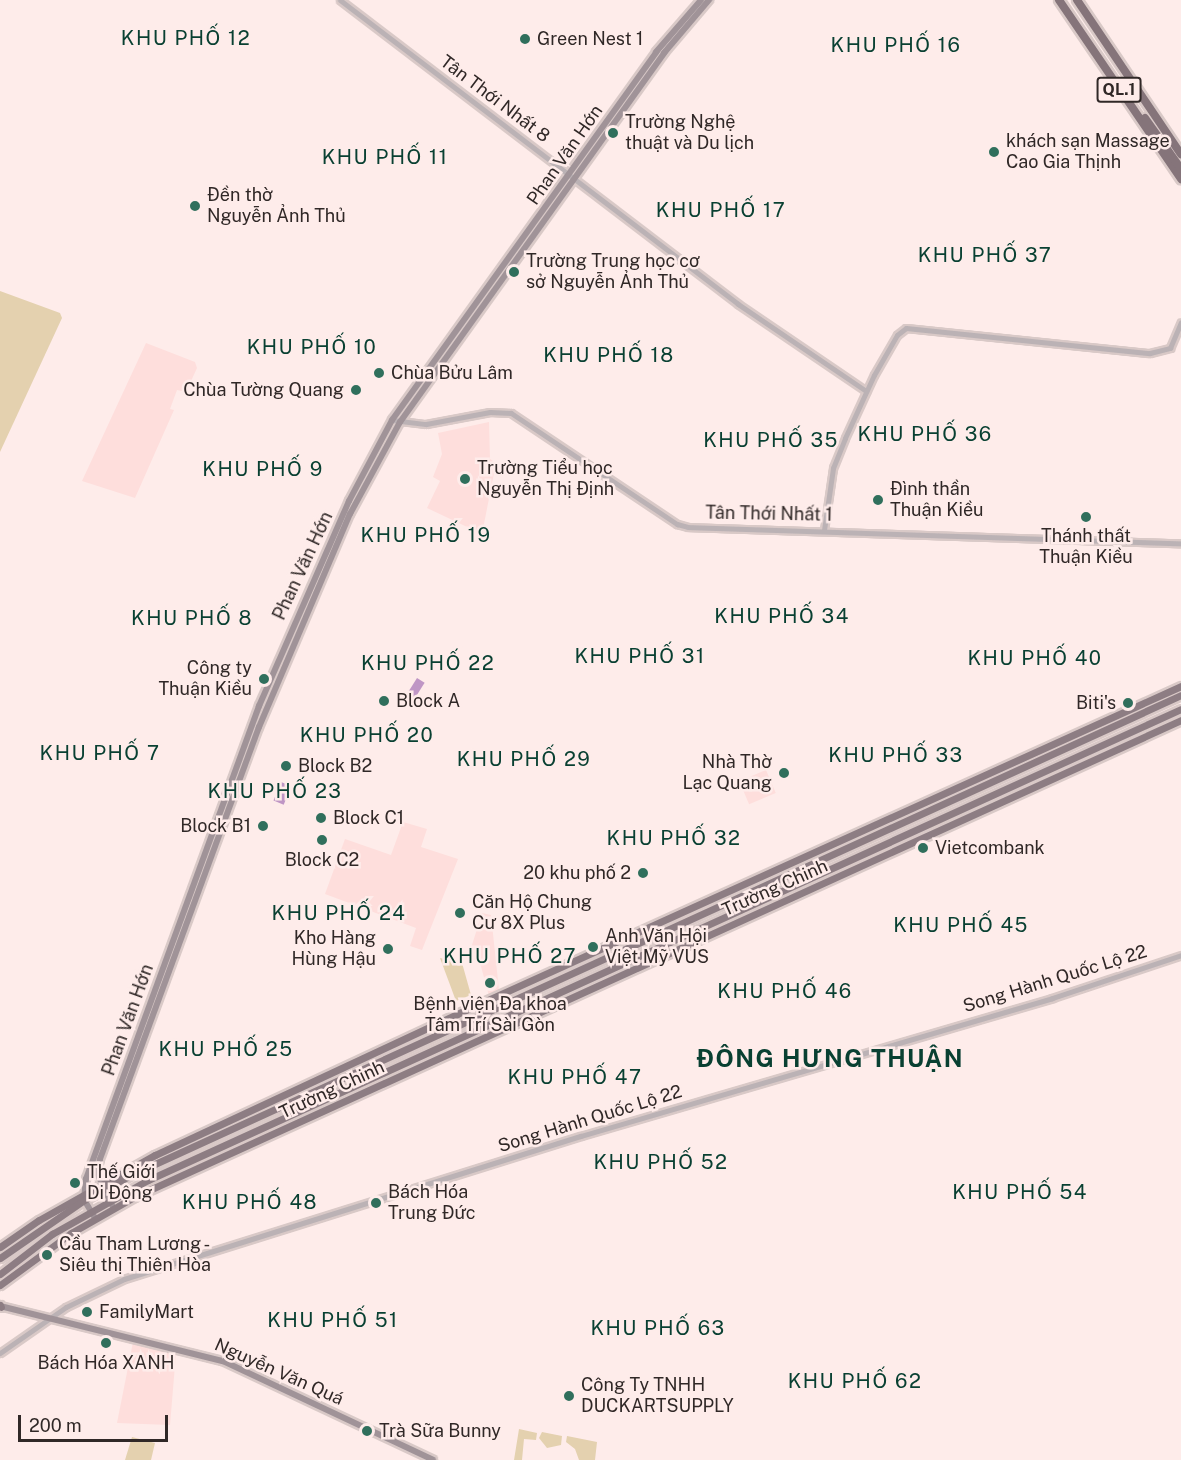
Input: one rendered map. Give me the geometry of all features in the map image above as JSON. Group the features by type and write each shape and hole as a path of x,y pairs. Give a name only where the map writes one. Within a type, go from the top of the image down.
{"highway":[{"name":"QL.1","path":"1059,0 1181,179"},
{"name":"QL.1","path":"1065,0 1181,169"},
{"name":"QL.1","path":"1079,0 1181,145"},
{"name":"QL.1","path":"1079,0 1181,154"}],"main road":[{"name":"Phan Văn Hớn","path":"101,1187 97,1168 138,1045 300,624 350,514 400,422 572,177 656,52 701,0"},
{"name":"Phan Văn Hớn","path":"84,1197 285,642 349,501 392,420 664,53 709,0"},
{"name":"Trường Chinh","path":"0,1247 101,1187 457,1014 1181,687"},
{"name":"Trường Chinh","path":"101,1187 1181,695"},
{"name":"Trường Chinh","path":"0,1274 90,1210 109,1200 1181,709"},
{"name":"Trường Chinh","path":"0,1285 95,1218 114,1208 1181,720"},
{"path":"821,850 833,878"},
{"path":"101,1187 114,1208"},
{"path":"84,1197 95,1218"},
{"name":"Trường Chinh","path":"0,1258 41,1223"},
{"name":"Nguyễn Văn Quá","path":"0,1306 223,1361 434,1460"}],"street":[{"name":"Tân Thới Nhất 8","path":"340,0 738,304 866,391"},
{"path":"824,530 833,468 866,391 897,335 906,328 1165,352 1181,322"},
{"name":"Tân Thới Nhất 1","path":"392,420 426,424 490,412 511,413 677,524 1181,543"},
{"name":"Song Hành Quốc Lộ 22","path":"48,1318 124,1279 236,1243 581,1136 1052,998 1181,955"},
{"path":"0,1353 48,1318"}],"shaded area":[{"path":"0,291 60,313 62,318 0,452"},
{"path":"146,343 195,362 197,368 186,392 177,390 170,409 174,410 135,498 82,481"},
{"name":"Trường Tiểu học Nguyễn Thị Định","path":"489,422 490,459 496,463 482,534 427,508 440,481 433,477 442,454 438,433"},
{"path":"417,678 425,683 412,703 404,698"},
{"path":"766,770 776,793 749,804 739,781"},
{"path":"281,782 291,786 284,805 274,801"},
{"path":"403,822 427,829 421,847 458,859 422,950 410,946 416,928 325,894 345,839 391,855"},
{"name":"Bệnh viện Đa khoa Tâm Trí Sài Gòn","path":"482,913 491,915 499,990 489,996 479,959 467,961"},
{"path":"440,958 462,963 471,995 456,1001"},
{"path":"133,1342 176,1353 170,1425 117,1423"},
{"path":"519,1429 537,1433 536,1440 524,1439 522,1460 514,1460"},
{"path":"542,1432 562,1436 561,1445 547,1448 539,1438"},
{"path":"567,1436 597,1442 595,1460 579,1460 575,1449 566,1442"},
{"path":"132,1437 155,1443 151,1460 125,1460"}],"place":[{"name":"Green Nest 1","path":"525,39"},
{"name":"Trường Nghệ thuật và Du lịch","path":"613,133"},
{"name":"khách sạn Massage Cao Gia Thịnh","path":"994,152"},
{"name":"Đền thờ Nguyễn Ảnh Thủ","path":"195,206"},
{"name":"Trường Trung học cơ sở Nguyễn Ảnh Thủ","path":"514,272"},
{"name":"Chùa Bửu Lâm","path":"379,373"},
{"name":"Chùa Tường Quang","path":"356,390"},
{"name":"Trường Tiểu học Nguyễn Thị Định","path":"465,479"},
{"name":"Đình thần Thuận Kiều","path":"878,500"},
{"name":"Thánh thất Thuận Kiều","path":"1086,517"},
{"name":"Công ty Thuận Kiều","path":"264,679"},
{"name":"Block A","path":"384,701"},
{"name":"Biti's","path":"1128,703"},
{"name":"Block B2","path":"286,766"},
{"name":"Nhà Thờ Lạc Quang","path":"784,773"},
{"name":"Block C1","path":"321,818"},
{"name":"Block B1","path":"263,826"},
{"name":"Block C2","path":"322,840"},
{"name":"Vietcombank","path":"923,848"},
{"name":"20 khu phố 2","path":"643,873"},
{"name":"Căn Hộ Chung Cư 8X Plus","path":"460,913"},
{"name":"Anh Văn Hội Việt Mỹ VUS","path":"593,947"},
{"name":"Kho Hàng Hùng Hậu","path":"388,949"},
{"name":"Bệnh viện Đa khoa Tâm Trí Sài Gòn","path":"490,983"},
{"name":"Thế Giới Di Động","path":"75,1183"},
{"name":"Bách Hóa Trung Đức","path":"376,1203"},
{"name":"Cầu Tham Lương - Siêu thị Thiên Hòa","path":"47,1255"},
{"name":"FamilyMart","path":"87,1312"},
{"name":"Bách Hóa XANH","path":"106,1343"},
{"name":"Công Ty TNHH DUCKARTSUPPLY","path":"569,1396"},
{"name":"Trà Sữa Bunny","path":"367,1431"}],"district":[{"name":"KHU PHỐ 12","path":"186,38"},
{"name":"KHU PHỐ 16","path":"896,45"},
{"name":"KHU PHỐ 11","path":"385,157"},
{"name":"KHU PHỐ 17","path":"721,210"},
{"name":"KHU PHỐ 37","path":"985,255"},
{"name":"KHU PHỐ 10","path":"312,347"},
{"name":"KHU PHỐ 18","path":"609,355"},
{"name":"KHU PHỐ 36","path":"925,434"},
{"name":"KHU PHỐ 35","path":"771,440"},
{"name":"KHU PHỐ 9","path":"263,469"},
{"name":"KHU PHỐ 19","path":"426,535"},
{"name":"KHU PHỐ 34","path":"782,616"},
{"name":"KHU PHỐ 8","path":"192,618"},
{"name":"KHU PHỐ 31","path":"640,656"},
{"name":"KHU PHỐ 40","path":"1035,658"},
{"name":"KHU PHỐ 22","path":"428,663"},
{"name":"KHU PHỐ 20","path":"367,735"},
{"name":"KHU PHỐ 7","path":"100,753"},
{"name":"KHU PHỐ 33","path":"896,755"},
{"name":"KHU PHỐ 29","path":"524,759"},
{"name":"KHU PHỐ 23","path":"275,791"},
{"name":"KHU PHỐ 32","path":"674,838"},
{"name":"KHU PHỐ 24","path":"339,913"},
{"name":"KHU PHỐ 45","path":"961,925"},
{"name":"KHU PHỐ 27","path":"510,956"},
{"name":"KHU PHỐ 46","path":"785,991"},
{"name":"KHU PHỐ 25","path":"226,1049"},
{"name":"ĐÔNG HƯNG THUẬN","path":"830,1059"},
{"name":"KHU PHỐ 47","path":"575,1077"},
{"name":"KHU PHỐ 52","path":"661,1162"},
{"name":"KHU PHỐ 54","path":"1020,1192"},
{"name":"KHU PHỐ 48","path":"250,1202"},
{"name":"KHU PHỐ 51","path":"333,1320"},
{"name":"KHU PHỐ 63","path":"658,1328"},
{"name":"KHU PHỐ 62","path":"855,1381"}]}
